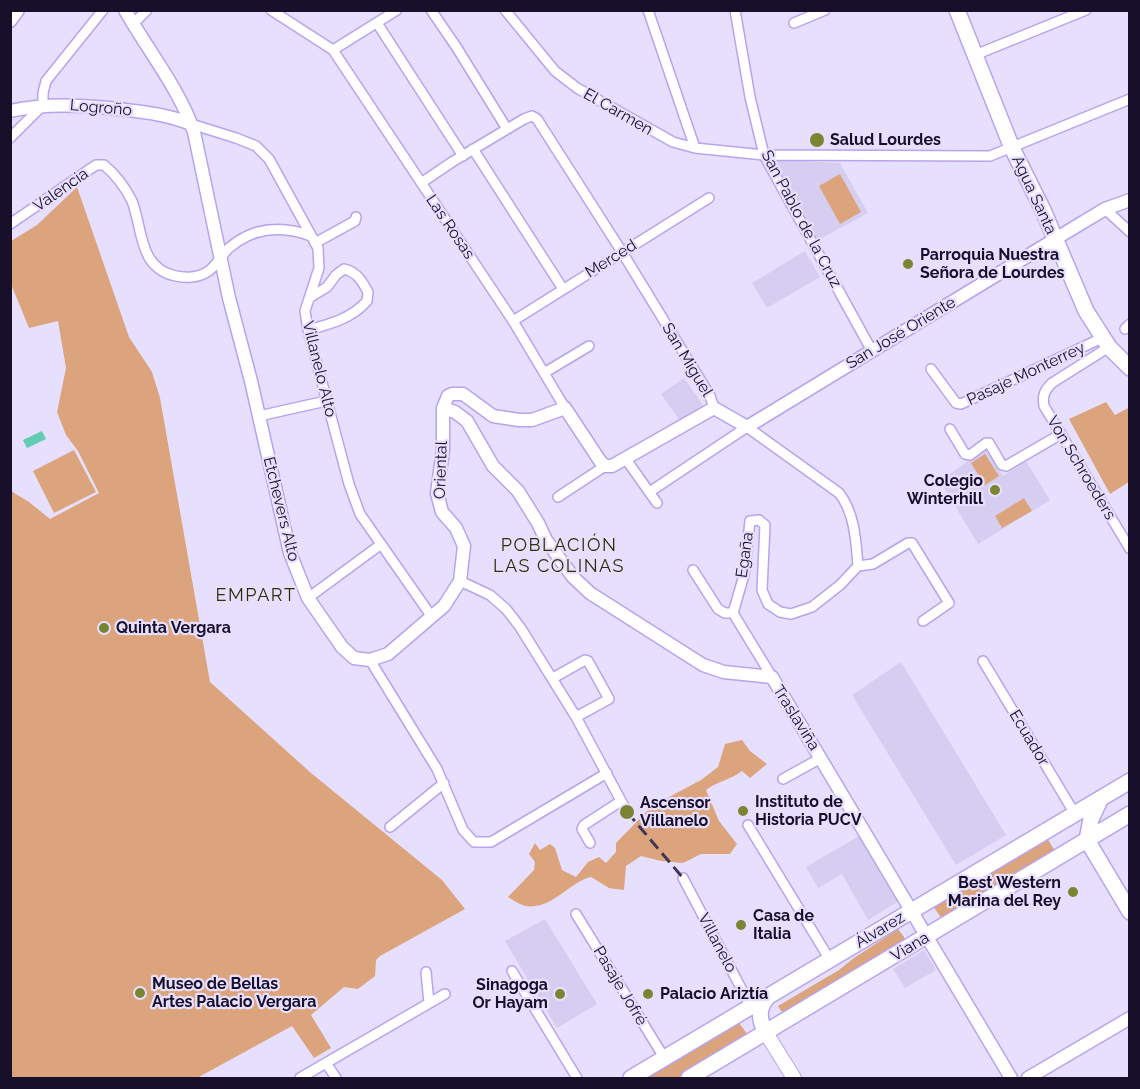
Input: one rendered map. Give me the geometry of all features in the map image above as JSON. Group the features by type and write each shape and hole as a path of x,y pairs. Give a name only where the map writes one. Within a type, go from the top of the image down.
{"main road":[{"name":"Agua Santa","path":"957,10 1012,148 1086,311 1105,343 1130,368"},
{"name":"Álvarez","path":"631,1078 1130,781"},
{"path":"1101,798 1091,819 1087,840 1130,912"},
{"name":"Viana","path":"689,1078 1130,814"},
{"path":"768,997 761,1005 759,1015 766,1033 794,1078"}],"street":[{"path":"10,21 18,10"},
{"path":"10,138 43,105 46,81 103,10"},
{"name":"Etchevers Alto","path":"125,10 162,70 191,124 220,259 290,553 308,598 348,653 354,658 370,660"},
{"path":"133,24 147,10"},
{"name":"Las Rosas","path":"271,10 333,50 513,321 565,408 605,466"},
{"path":"333,50 397,10"},
{"path":"421,183 507,129 431,10"},
{"name":"El Carmen","path":"505,10 555,71 577,88 673,142 696,148 764,155 990,156 1130,99"},
{"path":"648,10 696,148"},
{"name":"San Pablo de la Cruz","path":"735,10 750,97 764,155 872,351"},
{"path":"794,23 825,10"},
{"path":"975,55 1070,13 1086,10"},
{"path":"377,23 463,156"},
{"name":"Logroño","path":"10,111 43,105 87,105 165,115 191,124"},
{"name":"San Miguel","path":"507,129 532,116 537,119 622,252 710,396 714,408 747,427 839,493 850,515 858,566"},
{"name":"Villanelo Alto","path":"191,124 255,146 269,159 318,248 319,268 305,310 308,330 349,484 360,514 432,617"},
{"path":"473,149 563,289"},
{"path":"754,164 764,155"},
{"name":"Valencia","path":"10,224 96,165 104,165 123,186 132,202 143,247 150,260 160,271 174,276 190,277 207,272 220,259"},
{"name":"Merced","path":"513,321 709,198"},
{"name":"San José Oriente","path":"747,427 1054,239 1105,209 1130,200"},
{"path":"1105,209 1130,231"},
{"path":"220,259 228,249 251,234 267,230 297,230 313,240 355,221 356,216"},
{"path":"308,330 350,315 367,301 368,292 358,276 344,269 327,287 309,298"},
{"name":"Pasaje Monterrey","path":"931,369 956,403 961,404 1105,343"},
{"name":"Von Schroeders","path":"1105,343 1052,383 1046,389 1043,398 1044,405 1130,549"},
{"path":"544,373 589,346"},
{"path":"443,408 448,396 458,393 468,397 493,416 505,419 532,420 565,408"},
{"path":"259,416 326,401"},
{"name":"Oriental","path":"370,660 388,654 432,617 444,606 460,581 464,546 462,538 442,512 437,493 443,450 443,408"},
{"name":"Traslaviña","path":"443,408 455,412 467,421 493,466 518,491 546,540 573,577 590,593 703,665 724,672 772,677 1011,1078"},
{"path":"558,498 605,466 612,466 714,408"},
{"path":"654,489 747,427"},
{"path":"950,429 965,454 970,455 989,443 1002,465 1006,466 1061,434"},
{"path":"625,458 657,503"},
{"name":"Egaña","path":"733,613 744,575 749,524 752,520 759,520 765,525 762,590 768,604 780,612 791,614 812,607 840,585 858,566"},
{"path":"858,566 869,566 910,542 949,603 923,621"},
{"path":"308,598 380,545"},
{"path":"693,570 718,609 725,613 733,613 772,677"},
{"path":"460,581 490,596 506,609 520,627 576,717 627,812"},
{"path":"370,660 444,783 463,830 474,842 491,842 607,773"},
{"path":"553,678 585,660 588,661 609,699 576,717"},
{"name":"Ecuador","path":"983,661 1075,814"},
{"path":"783,779 821,758"},
{"path":"390,827 444,783"},
{"path":"590,843 582,829 584,825 621,801"},
{"path":"748,825 830,960"},
{"name":"Villanelo","path":"683,878 751,1007"},
{"name":"Pasaje Jofré","path":"576,914 665,1059"},
{"path":"512,971 577,1078"},
{"path":"426,972 429,1003"},
{"path":"300,1078 446,994"},
{"path":"1028,1078 1130,1018"},
{"path":"326,1063 336,1078"}],"shaded area":[{"path":"771,159 840,163 868,213 818,240"},
{"path":"840,174 861,212 840,224 819,186"},
{"name":"Quinta Vergara","path":"77,187 129,337 152,372 160,398 210,682 311,773 442,880 465,909 380,956 376,960 375,976 358,989 344,987 311,1015 331,1048 314,1058 292,1026 197,1078 11,1078 11,491 50,519 99,493 78,451 66,435 57,412 66,368 58,321 29,328 11,284 11,241 37,225"},
{"path":"805,251 820,277 767,308 752,283"},
{"path":"684,378 703,405 680,421 661,394"},
{"path":"1106,402 1115,415 1128,408 1130,410 1129,482 1110,494 1069,419"},
{"path":"42,431 46,439 27,448 23,440"},
{"name":"Colegio Winterhill","path":"985,449 1003,476 1026,461 1050,500 978,544 940,481"},
{"path":"74,450 96,492 54,513 33,471"},
{"path":"985,454 999,476 985,485 971,463"},
{"path":"1024,498 1032,511 1002,528 995,516"},
{"path":"901,662 1006,835 956,865 852,695"},
{"path":"742,740 750,751 767,764 750,778 742,771 706,790 719,821 737,844 730,854 701,854 683,863 641,856 626,866 624,890 609,888 591,877 575,884 544,904 524,905 508,897 534,870 535,862 529,854 535,843 540,850 550,844 555,848 562,870 576,877 588,862 599,857 606,863 616,852 616,843 652,806 701,780 718,767 725,744"},
{"path":"859,836 899,901 868,920 842,874 818,888 806,867"},
{"path":"1047,838 1055,851 942,919 933,906"},
{"path":"545,919 597,1004 557,1028 505,941"},
{"path":"898,929 905,942 787,1014 781,1011 778,1006 839,970"},
{"path":"924,950 936,970 905,988 893,969"},
{"path":"739,1023 748,1035 678,1078 647,1078"}],"railway":[{"path":"627,812 683,878"}],"place":[{"name":"Salud Lourdes","path":"817,140"},
{"name":"Parroquia Nuestra Señora de Lourdes","path":"908,264"},
{"name":"Colegio Winterhill","path":"995,490"},
{"name":"Quinta Vergara","path":"104,628"},
{"name":"Instituto de Historia PUCV","path":"743,811"},
{"name":"Ascensor Villanelo","path":"627,812"},
{"name":"Best Western Marina del Rey","path":"1073,892"},
{"name":"Casa de Italia","path":"741,925"},
{"name":"Museo de Bellas Artes Palacio Vergara","path":"140,993"},
{"name":"Sinagoga Or Hayam","path":"560,994"},
{"name":"Palacio Ariztía","path":"648,994"}],"district":[{"name":"POBLACIÓN LAS COLINAS","path":"559,556"},
{"name":"EMPART","path":"256,596"}]}
